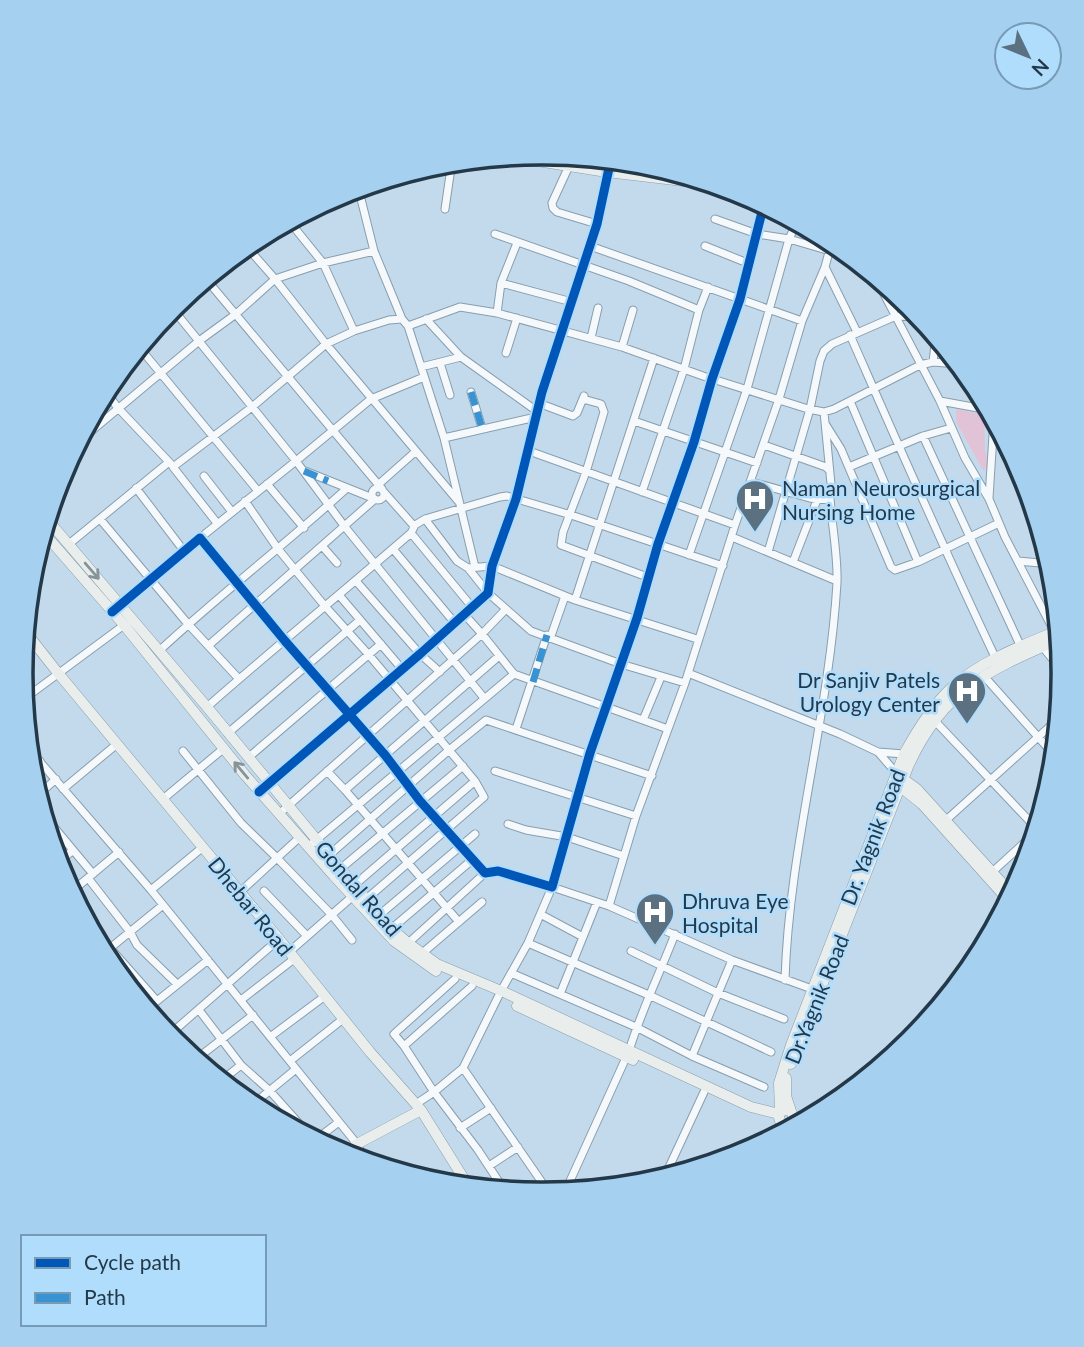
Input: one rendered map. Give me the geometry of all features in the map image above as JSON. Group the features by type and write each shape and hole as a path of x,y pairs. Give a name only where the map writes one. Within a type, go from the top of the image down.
{"street":[{"path":"597,223 557,212 553,208 552,203 569,166 649,177"},
{"path":"259,792 488,593 492,566 529,451 542,393 597,223 608,169"},
{"path":"445,209 450,174"},
{"path":"361,198 374,251 402,319 408,326 444,438 471,567 488,593 531,631 621,664 685,683"},
{"path":"354,1146 418,1107 463,1068 542,915 590,753 637,618 658,544 740,299 762,215"},
{"path":"715,219 757,234 789,239 823,249"},
{"path":"296,229 323,263 354,331"},
{"path":"689,555 747,389 793,231"},
{"path":"495,234 585,265 699,310"},
{"path":"497,313 501,283 517,243"},
{"path":"590,246 802,321"},
{"path":"705,246 750,264"},
{"path":"101,419 162,375 275,279 323,263 374,251"},
{"path":"609,906 636,816 685,683 735,525 752,482 802,321 829,253"},
{"path":"253,254 459,505"},
{"path":"825,267 854,334 874,390 901,446 944,550 996,659"},
{"path":"501,283 572,302"},
{"path":"212,286 286,377 401,510 471,607"},
{"path":"642,492 684,369 699,310 708,287"},
{"path":"888,301 940,401 965,458 989,499 1017,561 1047,615"},
{"path":"408,326 460,307 497,313 622,347 712,379 824,412 874,390 920,365 945,363"},
{"path":"591,338 598,308"},
{"path":"622,347 633,310"},
{"path":"768,552 824,351 832,344 854,334 896,316 904,316"},
{"path":"179,317 484,698"},
{"path":"506,352 517,318"},
{"path":"69,544 136,488 213,437 252,407 326,344 354,331 389,320 402,319"},
{"path":"426,319 461,357 539,411"},
{"path":"933,362 934,350"},
{"path":"146,355 258,491"},
{"path":"421,367 461,357"},
{"path":"575,600 654,358"},
{"path":"440,363 450,395"},
{"path":"112,612 371,399 424,377"},
{"path":"471,392 482,428"},
{"path":"444,438 539,411 573,416 577,414 584,397 601,404 604,412 561,545 650,578"},
{"path":"113,401 171,465 217,523"},
{"path":"850,401 918,562"},
{"path":"940,401 976,408"},
{"path":"785,980 787,920 820,726 837,581 824,412"},
{"path":"634,421 757,463"},
{"path":"826,425 834,435 849,467 891,567 899,570 999,523"},
{"path":"849,467 923,436 951,428"},
{"path":"923,436 1021,648"},
{"path":"989,499 993,438"},
{"path":"764,445 826,467 829,471"},
{"path":"529,451 735,525"},
{"path":"377,499 372,495 373,491 381,488 415,452"},
{"path":"304,471 401,510"},
{"path":"205,476 232,512"},
{"path":"752,482 817,500 830,498"},
{"path":"267,484 304,528"},
{"path":"136,488 184,551"},
{"path":"159,651 346,489"},
{"path":"207,707 425,519 459,505 512,498 723,566"},
{"path":"209,645 377,499"},
{"path":"793,562 817,500"},
{"path":"245,501 278,549 463,766 484,797 363,902"},
{"path":"100,519 188,624 239,679"},
{"path":"425,519 457,561 471,567 492,566 575,600 697,639"},
{"name":"Gondal Road","path":"55,528 249,757 287,805 312,843 389,931 405,946 455,979 500,994"},
{"path":"732,537 837,581"},
{"path":"200,538 307,667 385,755 408,787 485,873"},
{"name":"Gondal Road","path":"51,541 124,625 259,792 300,836 312,843"},
{"path":"323,547 337,563"},
{"path":"393,549 454,622"},
{"path":"1017,561 1038,563"},
{"path":"356,581 440,672"},
{"path":"338,594 402,669"},
{"path":"516,729 565,596"},
{"path":"279,814 408,701 506,610"},
{"path":"464,614 514,674 668,729"},
{"path":"228,733 360,620"},
{"path":"34,692 124,625"},
{"name":"Dr. Yagnik Road","path":"786,1120 778,1094 781,1073 812,989 899,780 904,754 915,734 948,692 977,669 1021,648 1050,639"},
{"name":"Dhebar Road","path":"34,642 418,1107 462,1175"},
{"path":"1040,643 1050,656"},
{"name":"Dr.Yagnik Road","path":"786,1120 787,1073 899,780 915,751 951,700 983,675 1040,643"},
{"path":"249,757 381,644"},
{"path":"345,790 499,656"},
{"path":"688,673 878,752 904,754"},
{"path":"312,843 514,674"},
{"path":"983,675 1045,746"},
{"path":"643,720 661,677"},
{"path":"326,858 484,721 590,753 652,776"},
{"path":"935,721 1028,822"},
{"path":"944,823 1047,729"},
{"path":"63,789 117,744"},
{"path":"163,799 223,749"},
{"path":"183,751 241,823 331,914 352,940"},
{"path":"878,752 899,780 917,789 944,823 1004,886"},
{"path":"41,763 151,890 359,1148"},
{"path":"337,872 463,766"},
{"path":"327,771 459,922"},
{"path":"495,771 636,816"},
{"path":"47,787 56,779"},
{"path":"241,1000 291,955 351,890 475,781"},
{"path":"508,824 526,831 567,837 624,856"},
{"path":"59,833 142,952 177,984"},
{"path":"377,917 475,834"},
{"path":"240,892 300,836"},
{"path":"990,874 1021,845"},
{"path":"151,890 203,847"},
{"path":"67,855 73,850"},
{"path":"80,885 119,852"},
{"path":"389,931 472,860"},
{"path":"405,946 485,873 498,871 609,906 732,960 812,989"},
{"path":"990,874 1002,891"},
{"path":"264,891 307,936"},
{"path":"419,956 482,902"},
{"path":"561,994 597,902"},
{"path":"112,946 163,905"},
{"path":"542,915 583,937"},
{"path":"570,1181 628,1054 636,1027 651,996 674,934"},
{"path":"177,1028 279,939"},
{"path":"528,943 771,1052"},
{"path":"631,951 718,993 785,1019"},
{"name":"Gondal Road","path":"419,956 704,1092 758,1116 785,1120"},
{"path":"154,1002 208,960"},
{"path":"692,1056 732,960"},
{"path":"511,973 636,1027 692,1056 764,1087"},
{"path":"455,979 394,1034 498,1180"},
{"path":"404,1046 472,986"},
{"path":"270,1037 324,996"},
{"path":"199,1010 241,1065 293,1117"},
{"path":"204,1053 253,1015"},
{"path":"290,1061 344,1020"},
{"name":"Gondal Road","path":"628,1054 785,1120"},
{"path":"229,1075 241,1065"},
{"path":"463,1068 542,1182"},
{"path":"261,1098 296,1069"},
{"path":"670,1166 704,1092"},
{"path":"460,1128 491,1108"},
{"path":"324,1133 339,1122"},
{"path":"489,1166 518,1147"}],"shaded area":[{"path":"956,409 980,414 983,419 985,451 990,465 983,470 956,422"}],"marked path":[{"path":"471,392 482,428"},
{"path":"304,471 328,481"},
{"path":"533,682 547,635"}],"cycle path":[{"path":"259,792 488,593 492,566 516,499 542,392 597,224 609,169"},
{"path":"112,612 200,538 285,641 385,755 420,801 485,873 498,871 552,887 590,753 637,618 658,544 740,299 761,214"}],"place":[{"name":"Naman Neurosurgical Nursing Home","path":"755,533"},
{"name":"Dr Sanjiv Patels Urology Center","path":"967,725"},
{"name":"Dhruva Eye Hospital","path":"655,946"}]}
